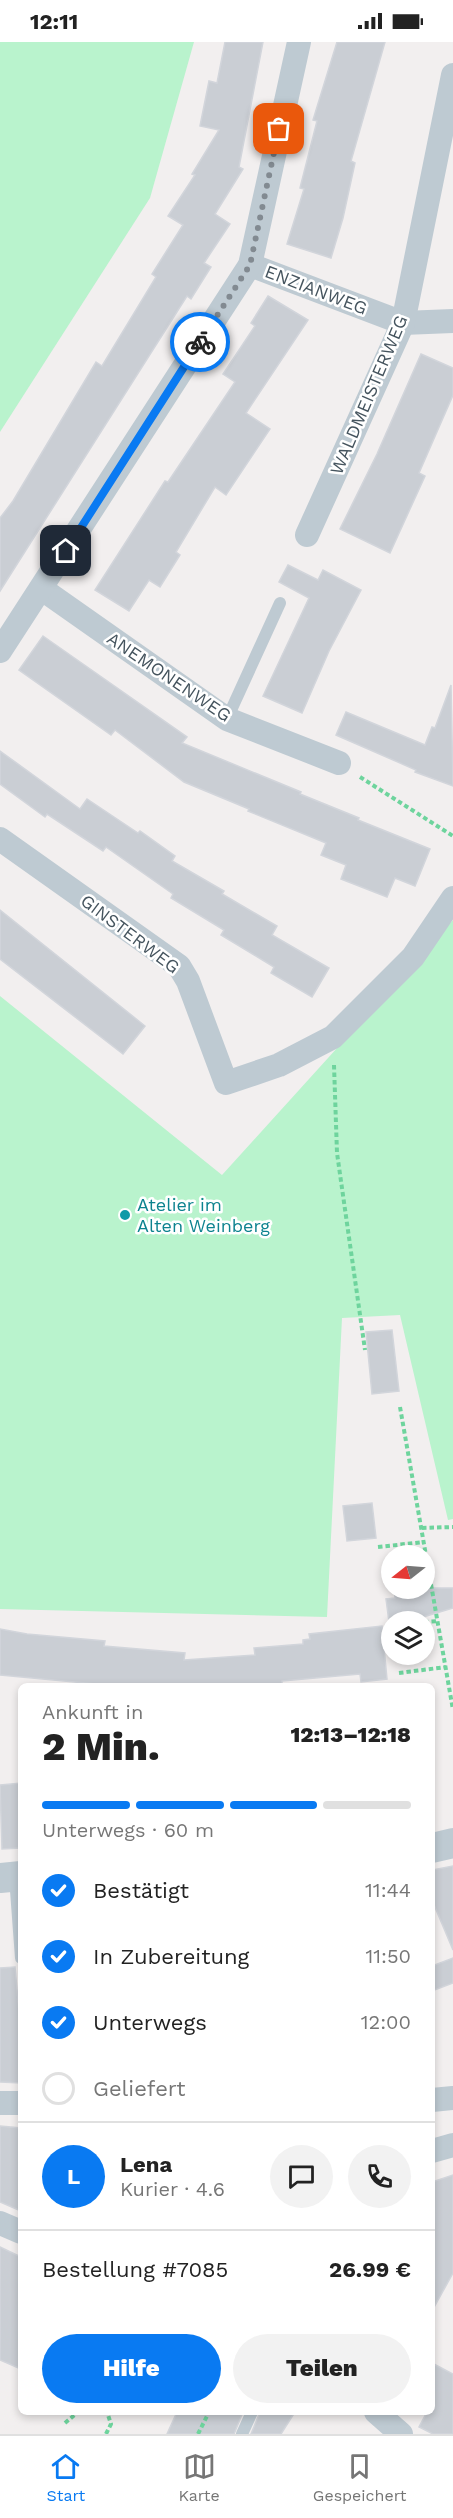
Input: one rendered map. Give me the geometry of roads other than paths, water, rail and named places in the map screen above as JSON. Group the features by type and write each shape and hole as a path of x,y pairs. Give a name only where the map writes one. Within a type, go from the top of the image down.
{"street":[{"path":"0,651 250,265 299,42"},
{"name":"WALDMEISTERWEG","path":"308,535 403,323 453,75"},
{"name":"ENZIANWEG","path":"250,265 403,323 453,321"},
{"name":"ANEMONENWEG","path":"42,589 226,719 339,764"},
{"name":"GINSTERWEG","path":"0,839 179,966 188,981 226,1083 279,1065 333,1037 413,957 453,898"},
{"path":"435,1847 453,1843"},
{"path":"435,2100 453,2098"},
{"path":"0,2103 18,2103"},
{"path":"435,2150 453,2145"},
{"path":"0,2223 18,2231"},
{"path":"379,2415 401,2434"}],"lane":[{"path":"226,719 280,603"},
{"path":"12,1877 18,1931"},
{"path":"242,2434 251,2415"}],"place":[{"name":"Atelier im Alten Weinberg","path":"125,1215"}]}
